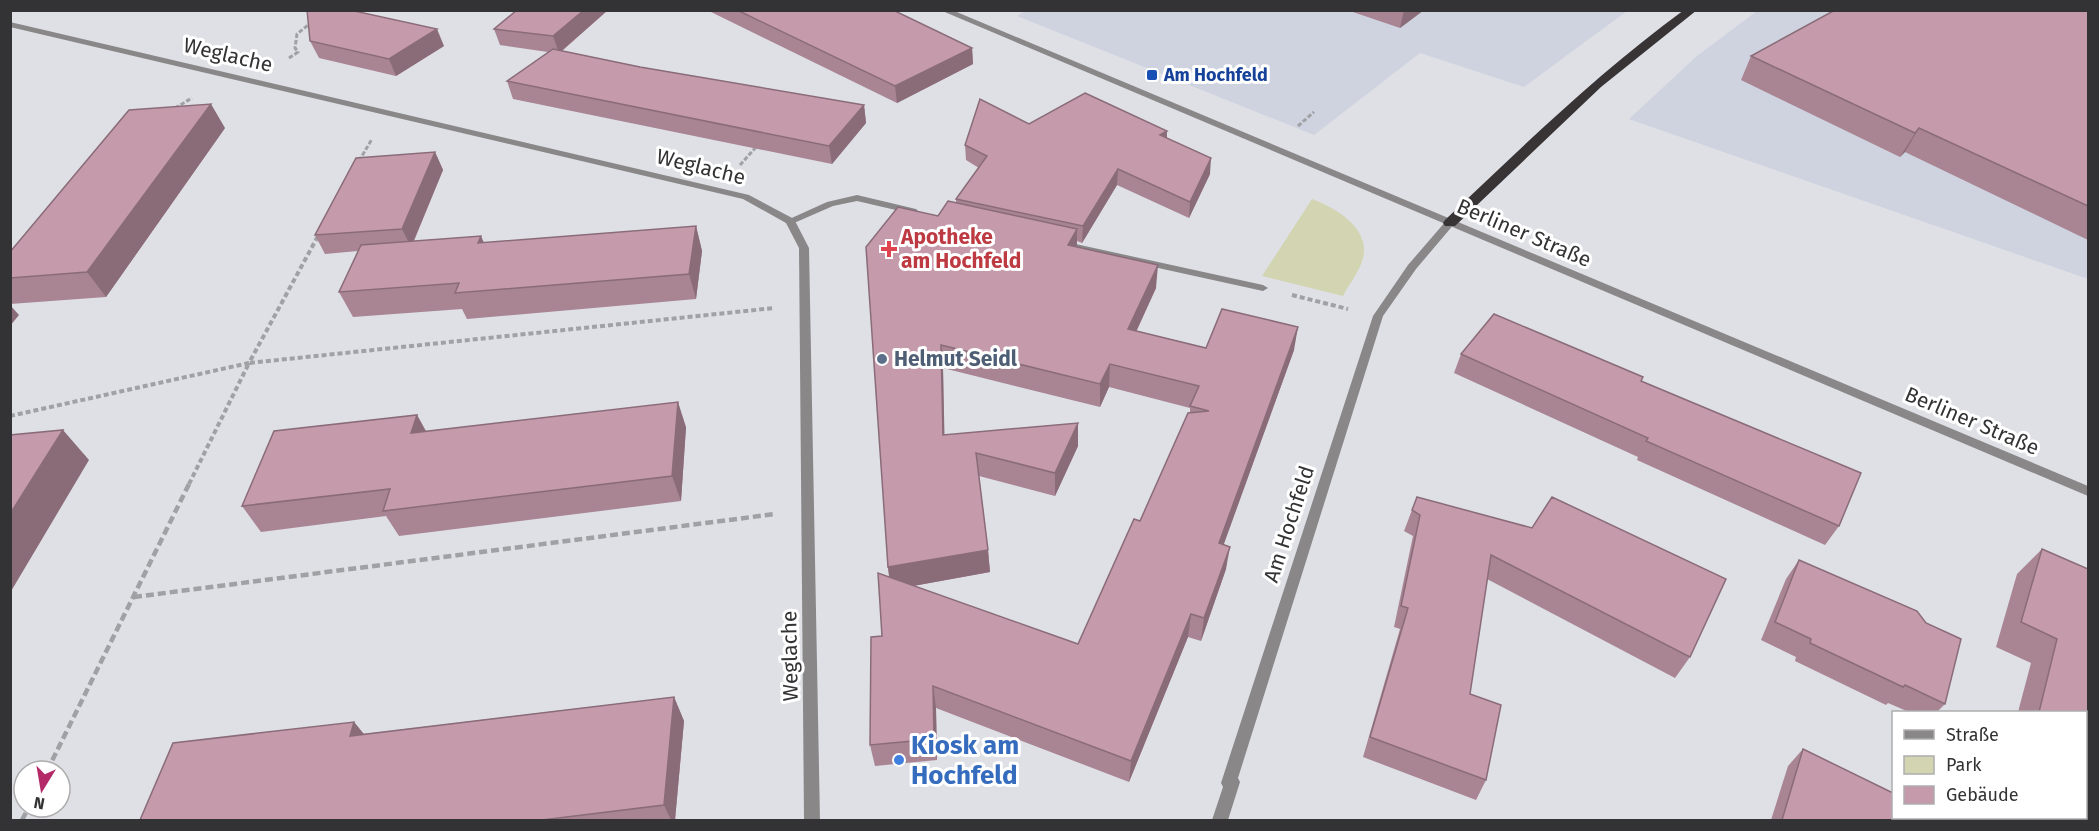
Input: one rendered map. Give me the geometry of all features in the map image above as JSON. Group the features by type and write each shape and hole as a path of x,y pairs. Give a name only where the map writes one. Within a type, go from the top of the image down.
{"highway":[{"path":"1450,223 1571,107 1622,63 1692,10"}],"street":[{"name":"Berliner Straße","path":"944,10 2088,491"},
{"name":"Weglache","path":"10,24 746,197 790,221 804,248 813,820"},
{"path":"790,221 830,204 856,198 926,213"},
{"name":"Am Hochfeld","path":"1220,820 1232,782 1229,783 1378,316 1412,267 1450,223"},
{"path":"1054,242 1263,288"}],"path":[{"path":"257,82 298,52 295,48 297,34 320,16"},
{"path":"172,109 232,76"},
{"path":"357,165 386,112"},
{"path":"717,190 764,137"},
{"path":"53,759 249,363 323,227"},
{"path":"1263,288 1378,316"},
{"path":"10,416 249,363 805,305"},
{"path":"133,597 808,510"}],"shaded area":[{"path":"1027,10 1627,11 1524,87 1420,53 1314,135 1017,16"},
{"path":"1757,11 2088,11 2088,279 1629,119 1697,56"}],"green space":[{"path":"1312,199 1340,213 1349,220 1362,237 1364,247 1362,263 1343,296 1262,276"}],"building":[{"path":"307,10 350,10 437,29 389,59 310,41"},
{"path":"517,10 584,10 553,36 494,29"},
{"path":"737,10 893,10 972,48 895,86"},
{"path":"1835,10 2088,10 2088,206 1919,128 1915,133 1751,56"},
{"path":"553,49 640,67 864,105 829,146 507,81"},
{"path":"1085,93 1167,131 1160,135 1211,158 1190,202 1118,169 1083,226 956,199 987,156 965,145 980,99 1029,124"},
{"path":"211,104 87,272 10,278 10,252 129,110"},
{"path":"435,152 402,229 315,235 356,158"},
{"path":"948,201 1077,229 1068,245 1158,265 1128,329 1206,348 1222,309 1298,327 1219,543 1230,547 1204,618 1191,614 1131,761 933,686 934,739 870,745 871,637 882,636 878,573 1078,644 1134,519 1140,521 1188,413 1209,411 1190,406 1199,386 1110,364 1100,384 941,345 943,435 1078,423 1055,473 976,453 988,550 888,567 866,247 898,207 938,216"},
{"path":"696,226 689,274 455,293 459,283 339,292 361,245 481,236 478,243"},
{"path":"1494,314 1643,377 1641,381 1861,473 1839,526 1646,441 1648,438 1461,354"},
{"path":"678,402 672,476 383,511 390,489 242,506 274,431 417,415 411,433"},
{"path":"63,430 10,514 10,435"},
{"path":"1417,497 1532,528 1552,497 1726,579 1690,657 1491,555 1470,694 1501,705 1486,780 1370,737 1408,608 1401,606 1420,515 1412,510"},
{"path":"2042,549 2088,569 2088,820 2012,820 2087,819 2087,711 2039,711 2057,639 2021,622"},
{"path":"1799,560 1917,611 1926,623 1961,639 1945,704 1905,685 1903,687 1810,643 1811,639 1775,622"},
{"path":"674,697 664,805 542,820 140,820 173,743 354,722 350,736"},
{"path":"1803,749 1892,793 1892,819 1922,819 1922,820 1782,820"}],"place":[{"name":"Am Hochfeld","path":"1152,75"},
{"name":"Apotheke am Hochfeld","path":"889,249"},
{"name":"Helmut Seidl","path":"882,359"},
{"name":"Kiosk am Hochfeld","path":"899,760"}]}
